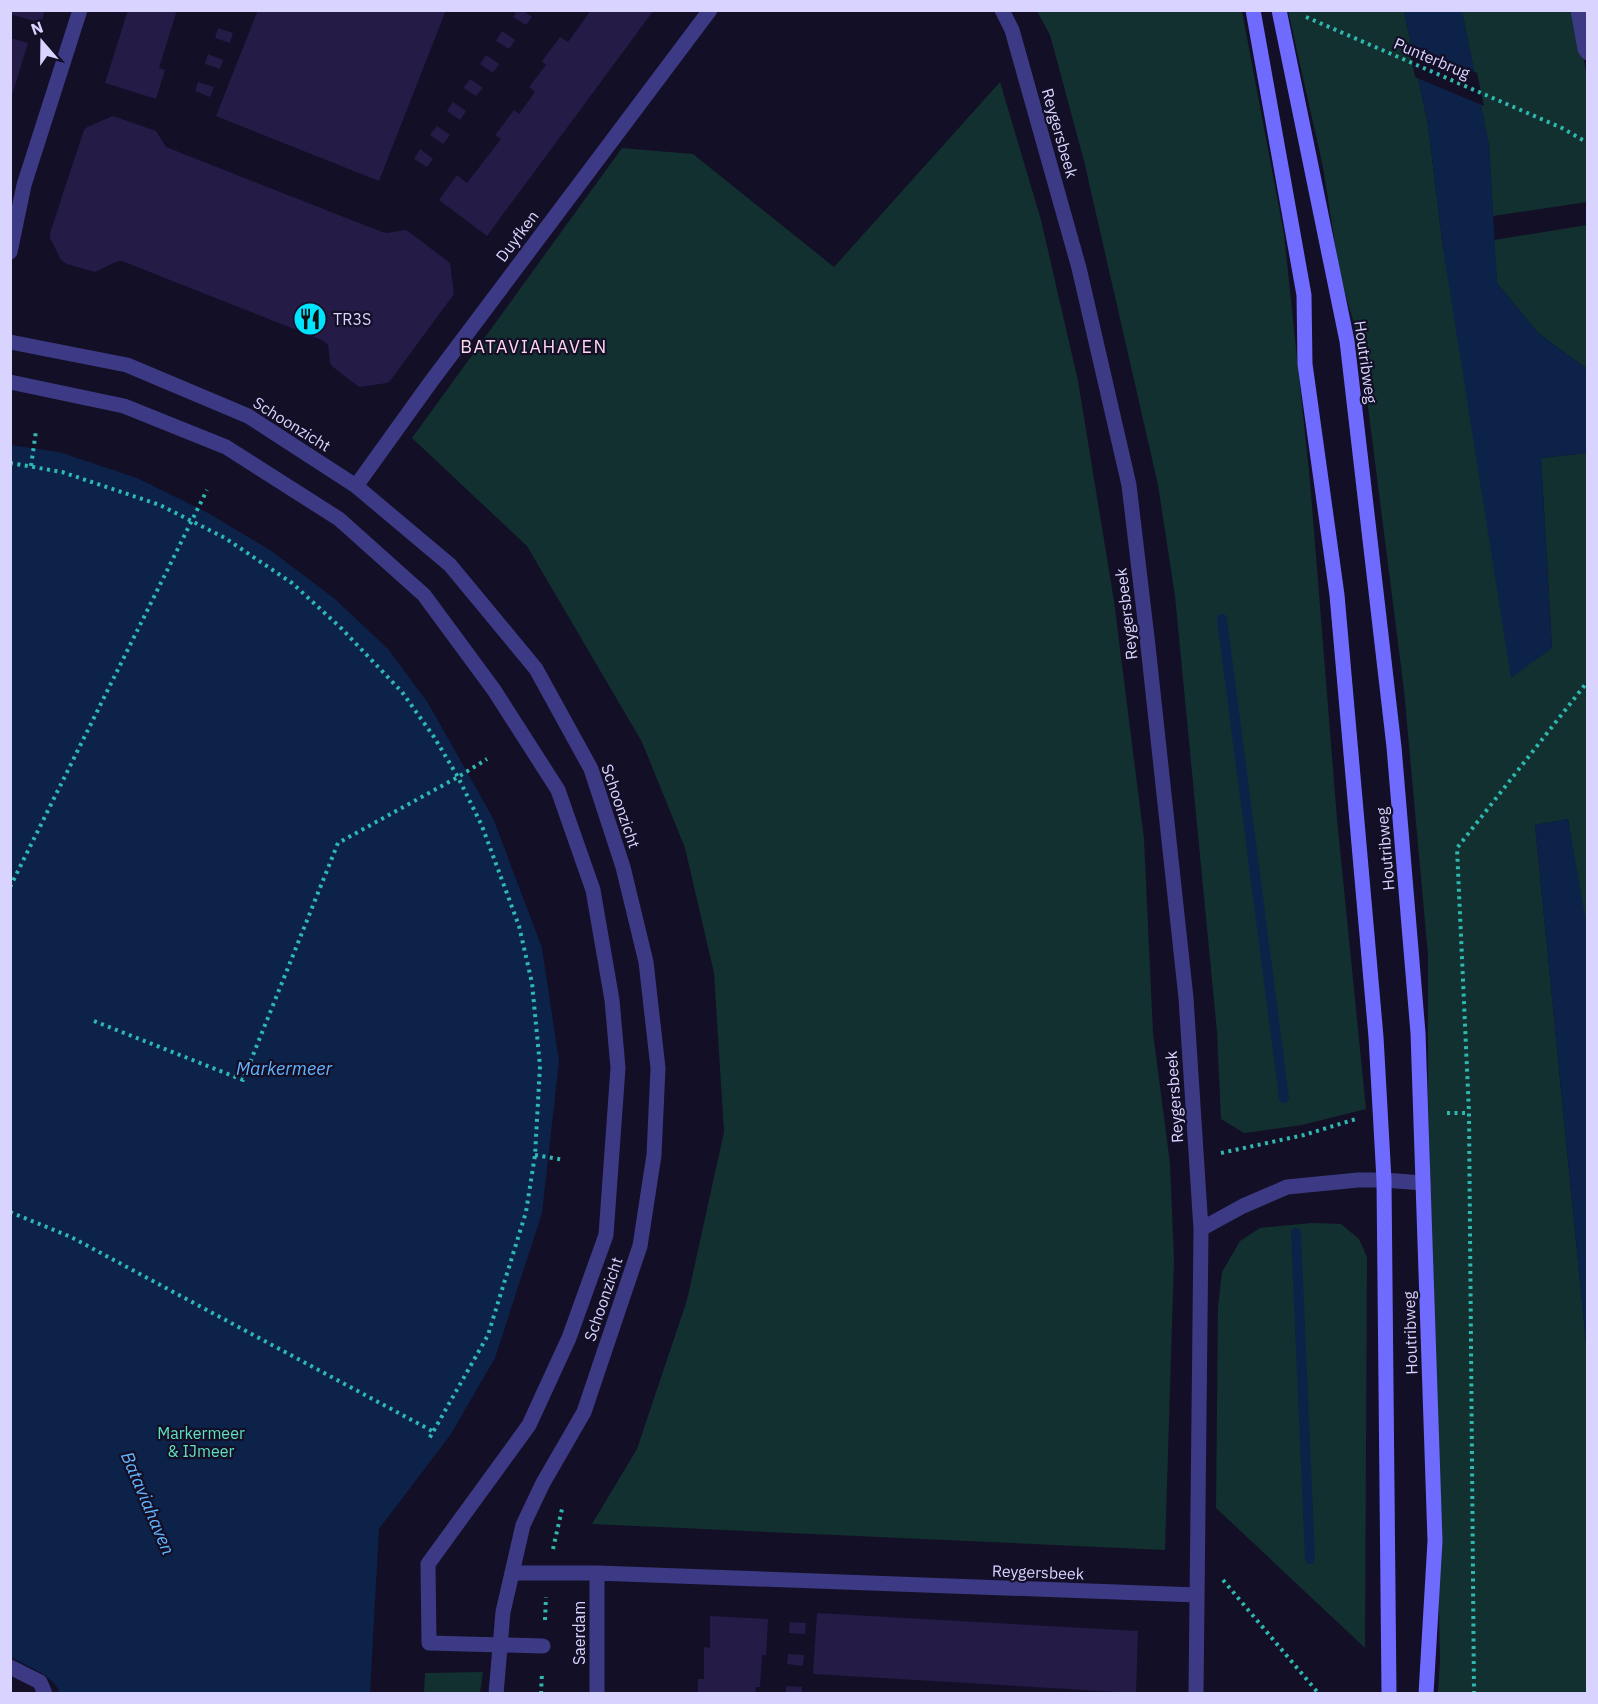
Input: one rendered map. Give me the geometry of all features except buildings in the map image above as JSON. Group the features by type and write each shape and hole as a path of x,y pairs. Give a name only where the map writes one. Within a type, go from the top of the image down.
{"main road":[{"name":"Houtribweg","path":"1253,10 1304,295 1305,364 1337,595 1376,1037 1384,1180 1389,1694"},
{"name":"Houtribweg","path":"1279,10 1347,341 1394,747 1418,1033 1421,1113 1435,1541 1426,1694"}],"street":[{"path":"10,252 24,185 80,10"},
{"name":"Duyfken","path":"356,486 430,382 710,10"},
{"name":"Reygersbeek","path":"512,1573 1197,1595 1201,1229 1186,998 1129,486 1079,268 1012,30 1002,10"},
{"path":"1578,10 1587,53"},
{"name":"Schoonzicht","path":"10,342 127,365 248,416 356,486 450,565 536,669 591,769 622,867 646,962 658,1068 654,1155 640,1245 584,1412 543,1483 523,1525 503,1612 496,1694"},
{"path":"10,382 124,406 226,447 339,519 424,595 494,690 558,790 593,890 612,1000 618,1068 606,1235 569,1338 529,1425 428,1564 429,1643 543,1646"},
{"path":"1201,1229 1243,1206 1287,1188 1358,1180 1423,1183"},
{"name":"Saerdam","path":"597,1574 597,1694"},
{"path":"1196,1694 1197,1595"},
{"path":"10,1667 40,1682 45,1694"}],"path":[{"name":"Punterbrug","path":"1302,15 1562,128 1587,143"},
{"path":"31,466 36,431"},
{"path":"10,463 62,472 160,505 225,538 291,583 341,628 402,692 434,737 458,777 482,826 519,926 532,983 540,1066 535,1155 526,1212 488,1335 429,1439"},
{"path":"10,887 207,490"},
{"path":"1474,1694 1469,1113 1457,848 1587,681"},
{"path":"94,1021 243,1080 338,843 487,759"},
{"path":"1421,1113 1469,1113"},
{"path":"1196,1156 1304,1135 1357,1119 1380,1116"},
{"path":"535,1155 564,1160"},
{"path":"10,1212 71,1237 434,1432"},
{"path":"1198,1550 1319,1694"}],"green space":[{"path":"1037,11 1242,11 1284,234 1310,481 1337,819 1366,1109 1302,1125 1244,1133 1221,1119 1217,1032 1175,596 1158,485 1084,161 1050,35"},
{"path":"1288,11 1404,11 1428,125 1443,248 1552,647 1541,458 1587,453 1587,934 1568,819 1535,825 1587,1353 1587,1693 1438,1693 1440,1661 1428,1093 1428,955 1404,690 1360,344 1340,276 1323,167"},
{"path":"1462,11 1575,11 1587,77 1587,202 1493,216 1489,145"},
{"path":"1000,82 1041,220 1078,381 1114,601 1144,839 1153,1033 1170,1163 1174,1260 1165,1550 592,1524 637,1449 687,1300 724,1132 714,973 685,848 642,742 527,546 412,438 622,148 693,154 834,267"},
{"path":"1587,225 1587,369 1538,333 1497,283 1494,240"},
{"path":"1312,1223 1341,1224 1359,1239 1367,1257 1365,1648 1216,1508 1218,1307 1222,1272 1240,1241 1260,1228"},
{"path":"483,1672 480,1693 424,1693 425,1673"}],"water":[{"path":"1404,11 1462,11 1489,145 1497,283 1538,333 1587,369 1587,453 1541,458 1552,648 1511,678 1443,248 1428,125"},
{"name":"Markermeer","path":"10,445 59,452 137,478 208,513 270,550 335,599 388,649 428,703 493,818 542,948 559,1061 542,1213 495,1358 451,1434 379,1529 370,1693 59,1693 57,1687 47,1677 11,1657"},
{"path":"1568,819 1588,934 1587,1353 1535,825"}],"pier":[{"path":"1408,43 1477,73 1484,106 1415,77"}],"waterway":[{"path":"1222,619 1284,1098"},
{"path":"1296,1233 1310,1559"}],"place":[{"name":"TR3S","path":"310,319"}],"district":[{"name":"BATAVIAHAVEN","path":"534,346"}],"park label":[{"name":"Markermeer & IJmeer","path":"201,1442"}],"water label":[{"name":"Bataviahaven","path":"148,1503"}]}
